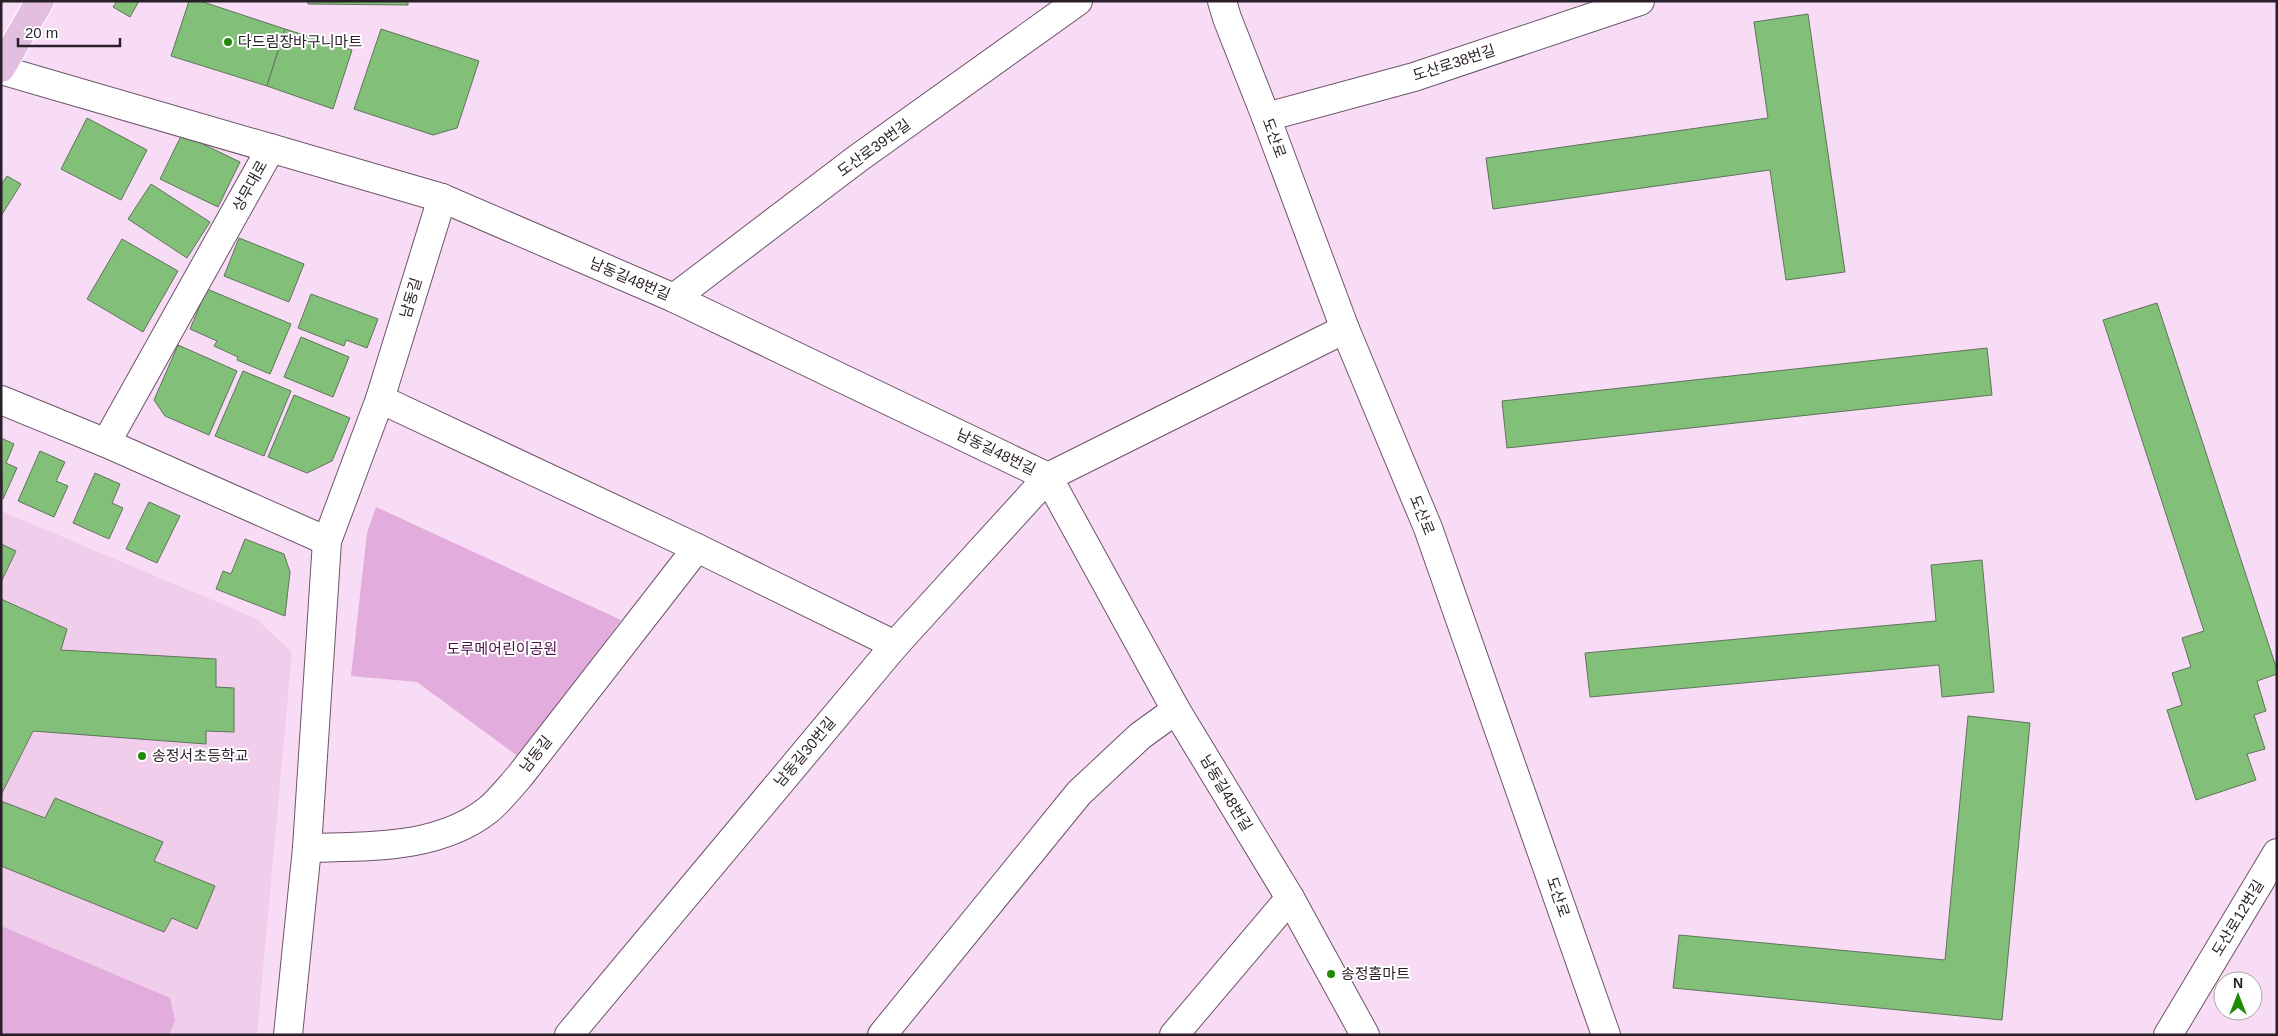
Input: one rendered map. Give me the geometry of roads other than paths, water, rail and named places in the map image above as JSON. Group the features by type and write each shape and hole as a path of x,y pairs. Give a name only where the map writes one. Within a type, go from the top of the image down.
{"main road":[{"name":"상무대로","path":"1,69 40,1"}],"street":[{"name":"도산로39번길","path":"674,298 857,160 1078,1"},
{"name":"도산로","path":"1222,1 1345,330 1428,528 1606,1035"},
{"name":"도산로38번길","path":"1266,117 1414,77 1640,1"},
{"name":"상무대로","path":"1,69 271,148 106,443"},
{"name":"남동길48번길","path":"271,148 442,198 674,298 1048,477 1176,710 1290,898 1365,1035"},
{"name":"남동길","path":"288,1035 307,848 327,541 380,399 442,198"},
{"path":"1048,477 1345,330"},
{"path":"380,399 697,548 895,644"},
{"path":"1,400 106,443 327,541"},
{"name":"남동길30번길","path":"569,1035 895,644 1048,477"},
{"name":"남동길","path":"307,848 416,842 445,833 487,810 519,776 697,548"},
{"path":"882,1035 1079,793 1140,736 1176,710"},
{"name":"도산로12번길","path":"2168,1035 2277,853"},
{"path":"1174,1035 1290,898"}],"place":[{"name":"다드림장바구니마트","path":"228,42"},
{"name":"송정서초등학교","path":"142,756"},
{"name":"송정홈마트","path":"1331,974"}],"park label":[{"name":"도루메어린이공원","path":"502,649"}]}
